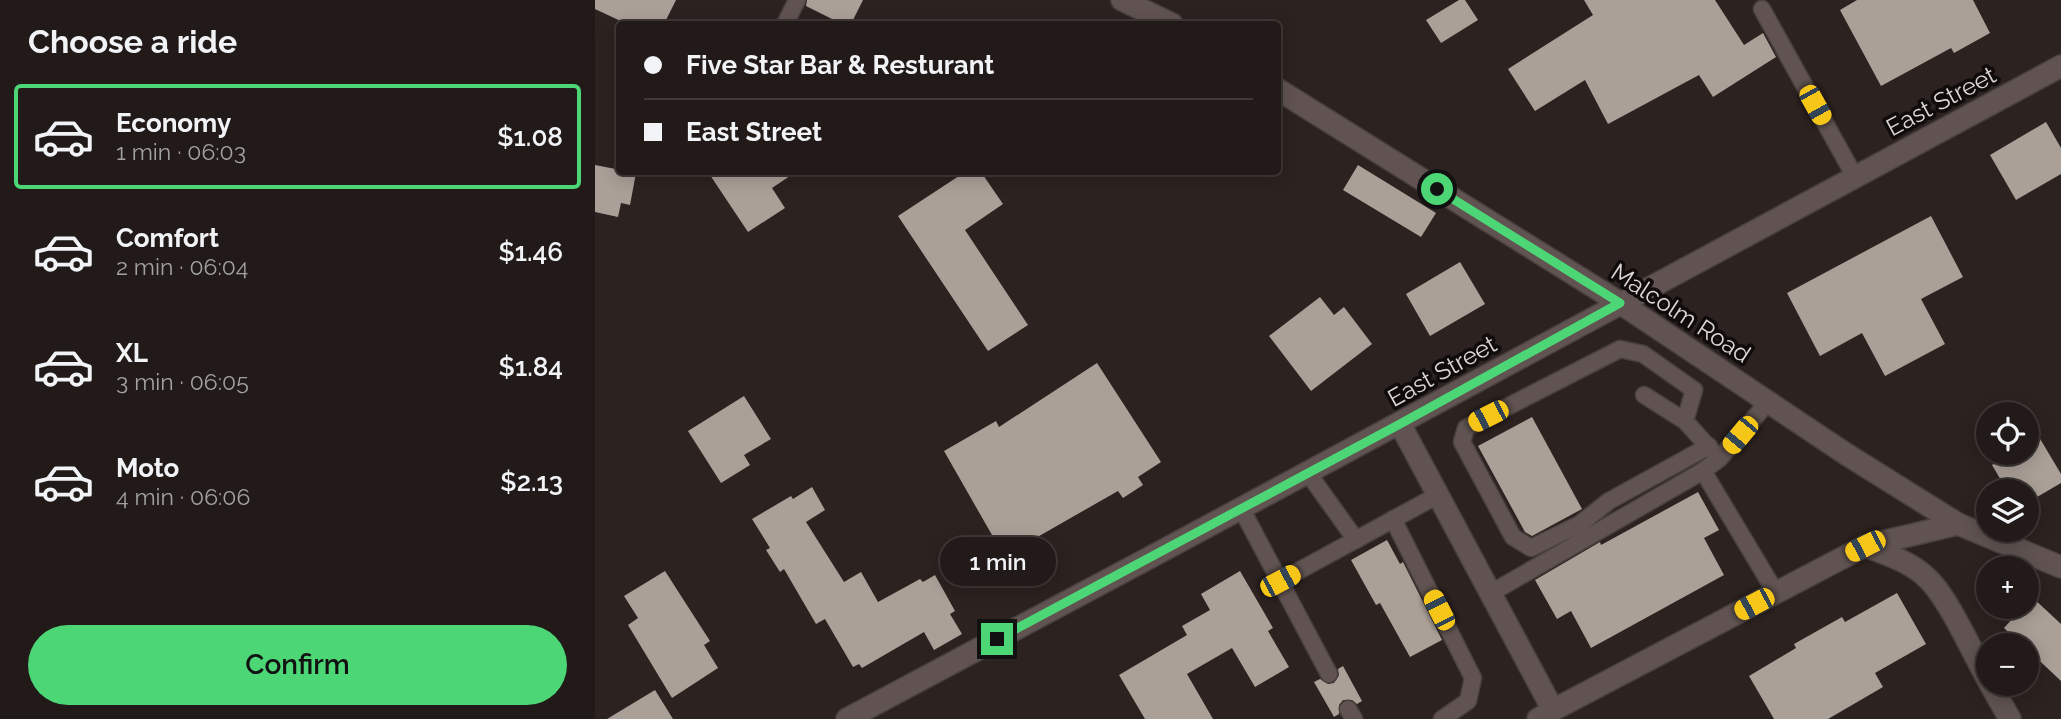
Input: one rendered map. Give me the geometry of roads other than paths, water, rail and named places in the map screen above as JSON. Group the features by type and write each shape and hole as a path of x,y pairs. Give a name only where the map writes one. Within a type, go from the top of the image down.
{"street":[{"path":"1122,0 1166,21"},
{"name":"East Street","path":"847,719 1400,424 2061,66"},
{"name":"Malcolm Road","path":"1281,91 1620,303 1846,454 1958,524 2061,567"},
{"path":"1400,424 1490,593 1545,715 1865,546 1958,524"},
{"path":"1865,546 1900,560 1928,578 1947,605 1976,658"},
{"path":"1997,696 2010,719"}],"lane":[{"path":"786,21 797,0"},
{"path":"1762,9 1855,177"},
{"path":"1685,421 1694,390 1643,354 1620,349 1466,428 1462,442 1513,537 1531,548 1580,524 1609,501 1709,446"},
{"path":"1644,395 1685,421 1719,460"},
{"path":"1490,593 1703,471 1719,460 1768,402"},
{"path":"1703,471 1776,593"},
{"path":"1308,473 1356,540"},
{"path":"1280,581 1438,495"},
{"path":"1241,508 1329,674"},
{"path":"1393,519 1473,678 1468,701 1442,719"}]}
